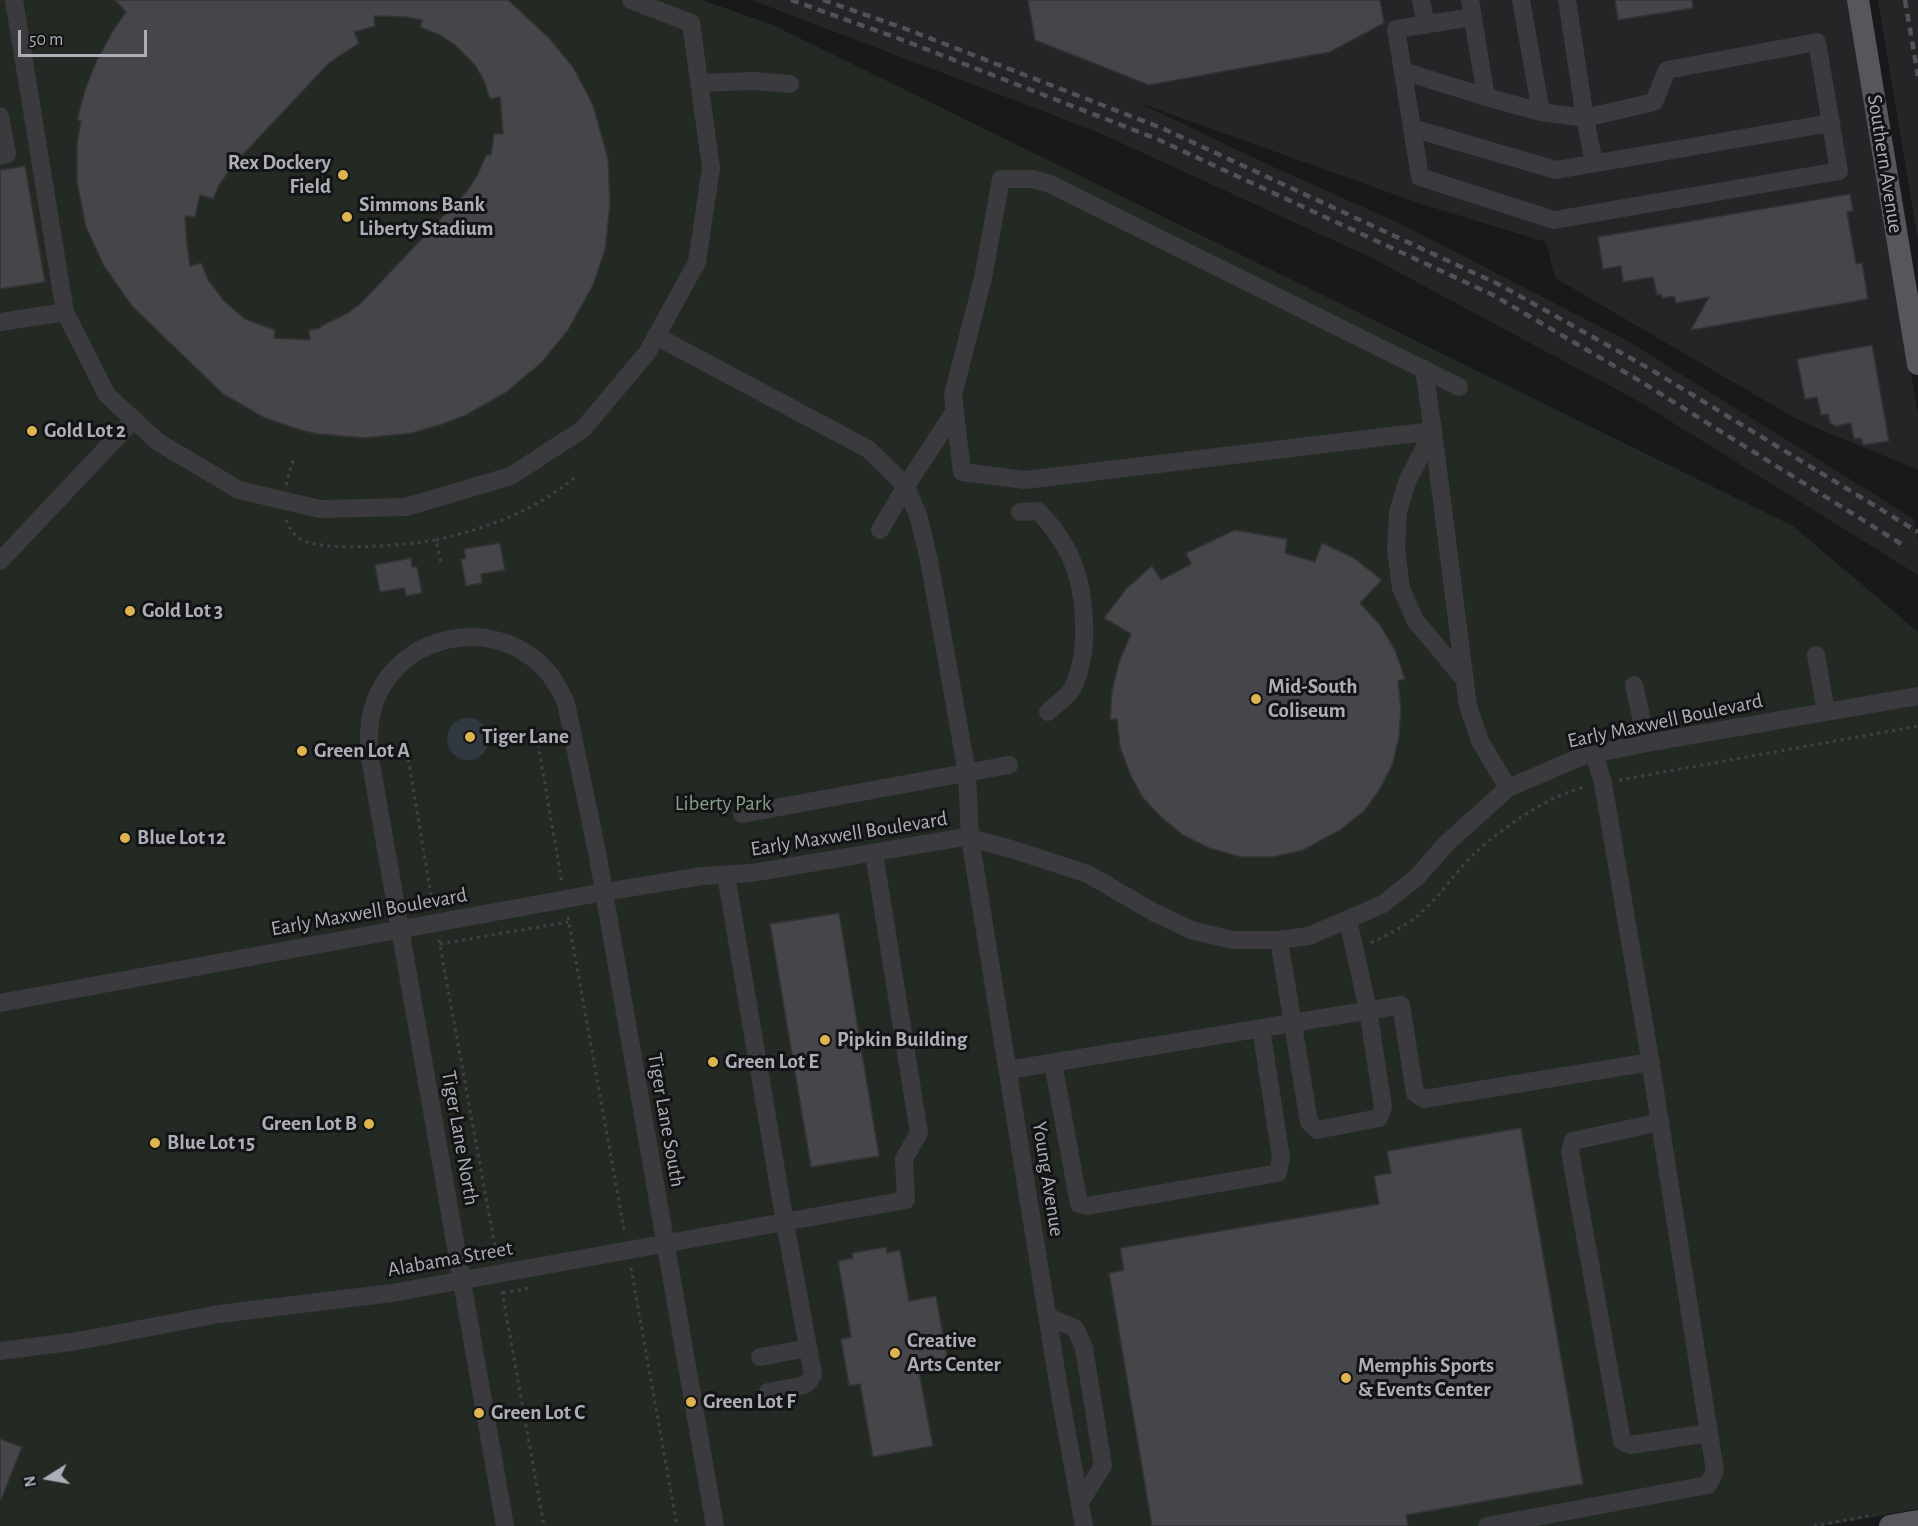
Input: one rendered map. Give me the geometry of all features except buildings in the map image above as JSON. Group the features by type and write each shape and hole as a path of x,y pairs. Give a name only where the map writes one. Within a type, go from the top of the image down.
{"main road":[{"name":"Southern Avenue","path":"1858,0 1918,364"},
{"path":"1887,1519 1918,1521"}],"street":[{"path":"14,0 65,312 107,395 158,442 239,490 320,510 406,507 511,476 583,429 646,353 697,262 711,168 691,23 631,0"},
{"path":"1421,0 1426,25"},
{"path":"1521,0 1541,112"},
{"path":"1566,0 1594,163"},
{"path":"1403,71 1486,97 1541,112 1585,118 1654,102 1667,70 1817,42 1839,171 1554,220 1420,177 1396,29 1426,25 1471,9 1486,97"},
{"path":"699,83 753,81 790,84"},
{"path":"0,116 3,155 39,148"},
{"path":"1412,128 1556,170 1831,123"},
{"path":"1433,431 1025,480 962,472 952,395 983,278 1001,178 1032,179 1050,184 1460,387"},
{"path":"0,322 65,312"},
{"path":"656,336 868,449 906,486"},
{"path":"1424,369 1468,706 1479,741 1508,788"},
{"path":"880,530 955,411"},
{"path":"0,561 134,419"},
{"path":"1433,431 1407,482 1398,512 1396,550 1401,588 1415,620 1464,679"},
{"name":"Young Avenue","path":"906,486 919,518 929,560 967,773 970,838 1084,1526"},
{"path":"1020,512 1038,510 1054,527 1067,547 1080,580 1085,614 1083,659 1069,693 1048,712"},
{"name":"Tiger Lane North","path":"505,1526 368,738 370,718 376,698 386,680 399,665 415,652 433,643 473,636 493,638 512,645 530,655 545,668 557,684 566,703 571,722"},
{"path":"1816,655 1826,712"},
{"path":"1634,685 1647,743"},
{"name":"Early Maxwell Boulevard","path":"0,1003 604,892 702,876 752,873 959,838 970,838 1011,849 1088,874 1155,913 1194,932 1233,940 1279,940 1309,936 1383,904 1416,878 1446,844 1508,788 1583,756 1918,696"},
{"name":"Tiger Lane South","path":"571,722 604,892 715,1526"},
{"path":"1487,1526 1708,1485 1715,1471 1603,783 1594,754"},
{"path":"742,814 1009,765"},
{"name":"Alabama Street","path":"0,1351 78,1341 219,1314 392,1293 906,1200 904,1159 919,1133 874,853"},
{"path":"726,875 813,1374 805,1385 768,1392"},
{"path":"1279,940 1308,1122 1317,1130 1379,1118 1383,1107 1368,1010 1348,920"},
{"path":"1008,1070 1401,1005 1415,1093 1424,1099 1650,1062"},
{"path":"1053,1063 1079,1204 1087,1206 1278,1173 1281,1158 1261,1028"},
{"path":"1660,1122 1574,1141 1570,1152 1622,1441 1630,1445 1709,1433"},
{"path":"1048,1317 1075,1328 1084,1348 1103,1466 1080,1502"},
{"path":"760,1357 808,1348"}],"path":[{"path":"294,457 281,500 288,527 302,540 332,545 407,545 477,531 543,502 574,478"},
{"path":"436,540 441,562"},
{"path":"1368,945 1402,927 1426,908 1475,853 1519,818 1573,789 1918,726"},
{"path":"538,744 677,1526"},
{"path":"407,752 544,1526"},
{"path":"440,944 569,922"},
{"path":"1814,1526 1887,1519"}],"shaded area":[{"path":"751,0 1847,0 1918,414 1918,470 1800,421 1555,278 1546,242 1418,203 1137,102 1403,225 1626,340 1914,519 1918,542 1918,575 1638,401 1372,258 1095,131"},
{"path":"1878,0 1918,0 1918,241"},
{"path":"468,718 483,724 489,739 483,754 468,760 453,754 447,739 453,724"}],"green space":[{"name":"Liberty Park","path":"0,0 702,0 773,25 1793,526 1918,632 1918,1509 1823,1526 0,1526"}],"railway":[{"path":"791,0 900,39 1157,139 1493,295 1640,381 1906,547"},
{"path":"823,0 906,29 1164,129 1500,285 1650,369 1918,532"},
{"path":"1905,0 1918,76"}],"place":[{"name":"Rex Dockery Field","path":"343,175"},
{"name":"Simmons Bank Liberty Stadium","path":"347,217"},
{"name":"Gold Lot 2","path":"32,431"},
{"name":"Gold Lot 3","path":"130,611"},
{"name":"Mid-South Coliseum","path":"1256,699"},
{"name":"Tiger Lane","path":"470,737"},
{"name":"Green Lot A","path":"302,751"},
{"name":"Blue Lot 12","path":"125,838"},
{"name":"Pipkin Building","path":"825,1040"},
{"name":"Green Lot E","path":"713,1062"},
{"name":"Green Lot B","path":"369,1124"},
{"name":"Blue Lot 15","path":"155,1143"},
{"name":"Creative Arts Center","path":"895,1353"},
{"name":"Memphis Sports & Events Center","path":"1346,1378"},
{"name":"Green Lot F","path":"691,1402"},
{"name":"Green Lot C","path":"479,1413"}]}
